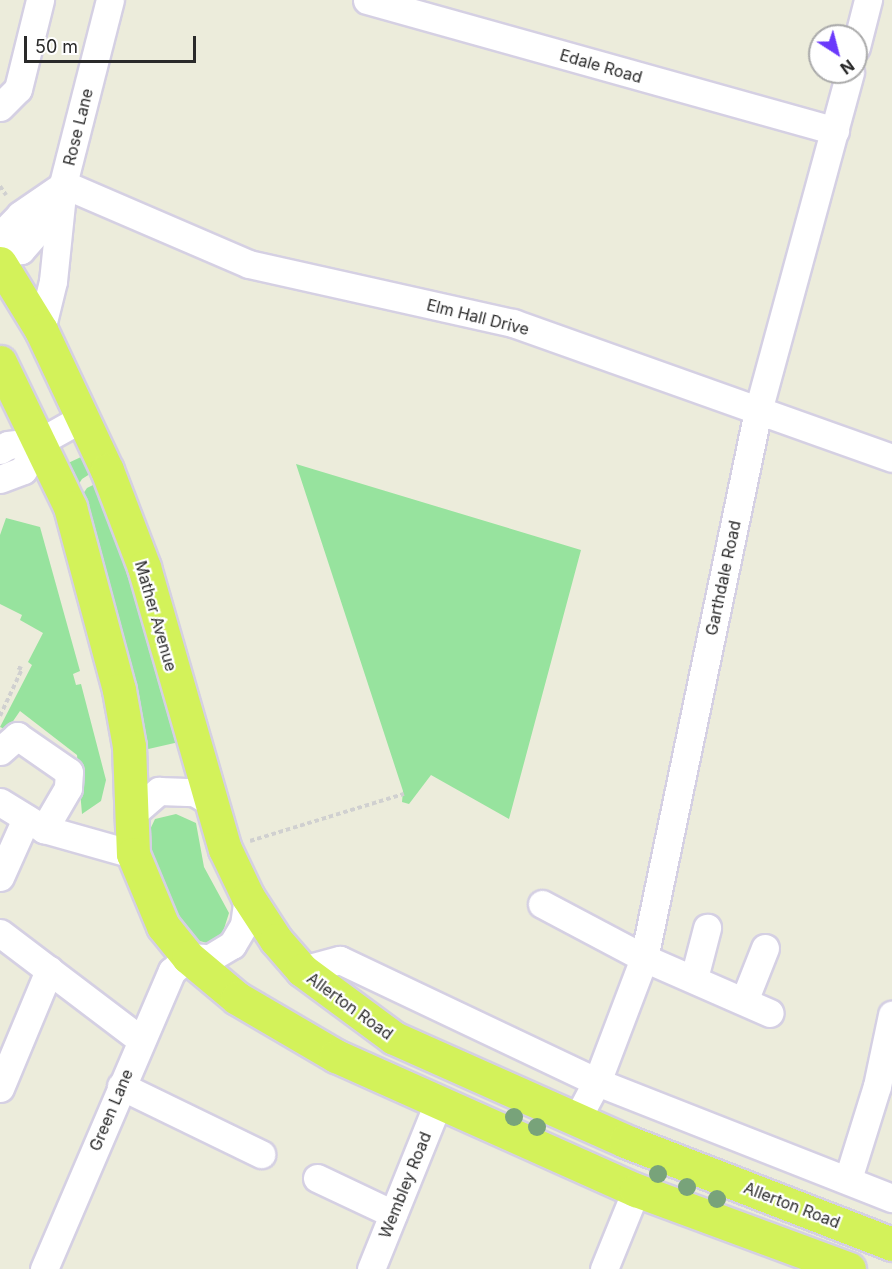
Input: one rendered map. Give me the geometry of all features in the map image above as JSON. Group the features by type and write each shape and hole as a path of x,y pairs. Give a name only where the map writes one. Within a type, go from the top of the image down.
{"main road":[{"name":"Mather Avenue","path":"0,263 41,330 84,417 144,567 225,849 248,897 276,940 302,970"},
{"path":"2,378 41,441 70,507 119,690 129,746 133,854 164,926 188,957 237,998 336,1056 636,1190 810,1262 849,1269"},
{"name":"Allerton Road","path":"302,970 394,1038 578,1117 625,1140 892,1244"}],"street":[{"path":"0,107 18,88 40,0"},
{"name":"Rose Lane","path":"63,184 111,0"},
{"name":"Edale Road","path":"367,0 835,132"},
{"path":"862,24 868,0"},
{"name":"Garthdale Road","path":"578,1117 597,1082 644,958 758,411 847,84"},
{"path":"0,236 20,215 63,184"},
{"path":"0,253 21,250 39,229 63,184"},
{"path":"41,330 53,281 63,184"},
{"name":"Elm Hall Drive","path":"63,184 249,264 513,323 892,458"},
{"path":"0,450 8,445 41,441 84,417"},
{"path":"0,479 23,470 41,441"},
{"path":"0,751 17,736 69,772 68,788 35,824 0,877"},
{"path":"131,815 159,791 194,792 212,803"},
{"path":"0,802 35,824 133,854"},
{"path":"188,957 210,958 232,945 244,925 248,897"},
{"path":"542,904 644,958 770,1013"},
{"path":"694,978 706,928"},
{"path":"0,933 141,1040"},
{"path":"744,1001 765,948"},
{"name":"Green Lane","path":"44,1269 172,971 188,957"},
{"name":"Allerton Road","path":"302,970 339,960 597,1082 892,1198"},
{"path":"0,1088 49,970"},
{"path":"848,1179 885,1087 892,1015"},
{"path":"121,1086 261,1154"},
{"name":"Wembley Road","path":"371,1269 438,1101"},
{"path":"317,1178 393,1214"},
{"path":"604,1269 636,1190"}],"path":[{"path":"0,716 22,669 18,667"},
{"path":"225,849 404,794"}],"green space":[{"path":"81,457 93,472 82,479 75,490 66,464"},
{"path":"296,464 581,550 509,819 431,775 409,804 402,802 403,791"},
{"path":"97,483 121,541 179,742 144,750 78,501 87,488"},
{"path":"6,518 40,527 80,671 73,674 76,685 81,684 106,780 101,801 82,814 77,755 20,711 7,730 0,727 32,665 28,662 43,633 20,620 22,615 0,604 0,535"},
{"path":"176,814 196,823 204,867 229,913 222,935 207,943 196,940 184,930 156,879 146,838 155,819"}]}
